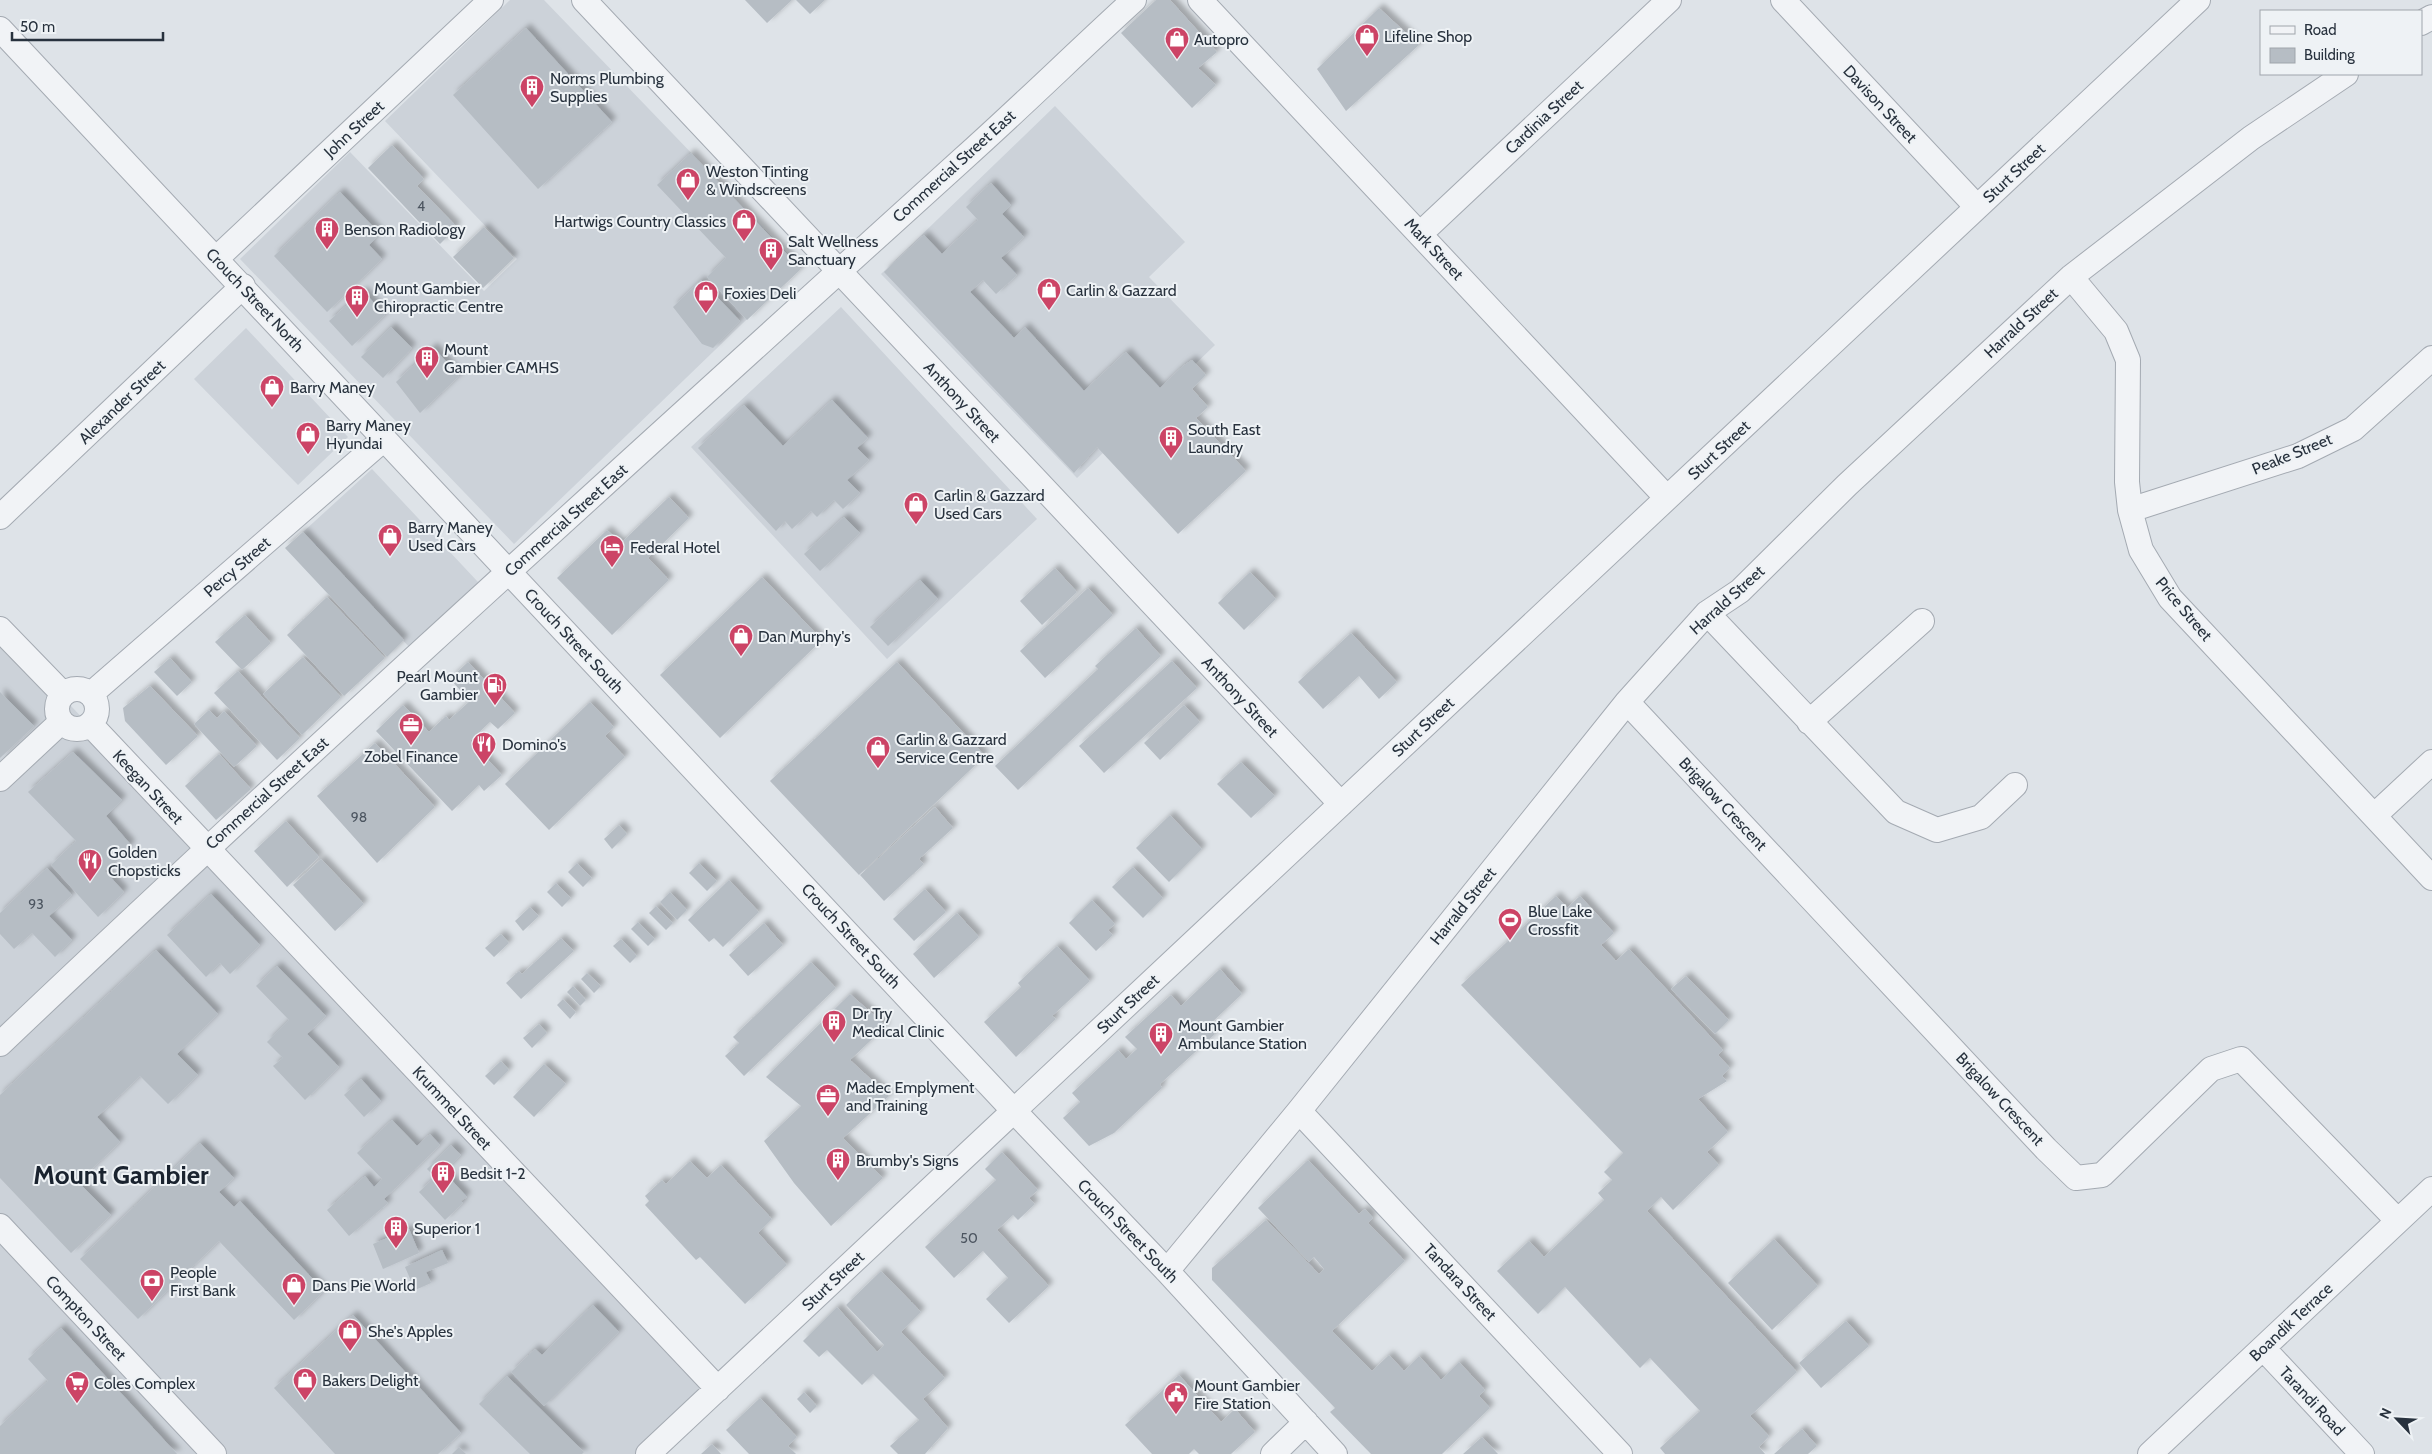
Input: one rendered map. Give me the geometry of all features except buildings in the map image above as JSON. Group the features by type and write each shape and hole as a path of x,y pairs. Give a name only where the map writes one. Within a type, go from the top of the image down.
{"street":[{"name":"John Street","path":"217,258 491,0"},
{"name":"Anthony Street","path":"584,0 1341,804"},
{"name":"Commercial Street East","path":"0,1044 206,849 966,156 1134,0"},
{"name":"Mark Street","path":"1200,0 1667,498"},
{"name":"Cardinia Street","path":"1420,234 1669,0"},
{"name":"Davison Street","path":"1783,0 1977,207"},
{"name":"Sturt Street","path":"648,1454 2198,0"},
{"name":"Crouch Street North","path":"0,29 217,258 509,572"},
{"name":"Harrald Street","path":"1167,1271 1300,1111 1627,702 1707,613 1740,591 1847,485 2071,277 2252,138 2345,75"},
{"name":"Price Street","path":"2071,277 2116,331 2128,360 2127,482 2130,510 2141,550 2170,598 2432,878"},
{"name":"Alexander Street","path":"0,517 243,286"},
{"name":"Peake Street","path":"2130,510 2298,456 2353,429 2432,358"},
{"name":"Percy Street","path":"91,694 384,439"},
{"name":"Crouch Street South","path":"509,572 1014,1111 1167,1271 1335,1454"},
{"path":"1707,613 1896,812 1937,830 1981,817 2015,785"},
{"path":"1809,722 1922,621"},
{"path":"0,630 63,694"},
{"path":"72,689 79,689 91,694 95,700 96,714 90,724 78,729 66,726 61,722 57,703 63,694 72,689"},
{"name":"Brigalow Crescent","path":"1627,702 2046,1149 2076,1178 2102,1175 2211,1069 2241,1059 2398,1221"},
{"path":"0,780 61,722"},
{"name":"Keegan Street","path":"90,724 206,849"},
{"path":"2375,815 2432,762"},
{"name":"Krummel Street","path":"206,849 718,1389"},
{"name":"Tandara Street","path":"1300,1111 1620,1454"},
{"name":"Boandik Terrace","path":"2150,1454 2432,1189"},
{"name":"Compton Street","path":"0,1226 214,1454"},
{"name":"Tarandi Road","path":"2263,1348 2362,1454"},
{"path":"1273,1454 1306,1422"}],"shaded area":[{"path":"510,0 544,0 801,267 514,544 240,259 350,152 484,291 517,259 385,121"},
{"name":"Carlin & Gazzard","path":"1055,106 1185,242 1149,277 1215,345 1077,478 881,274"},
{"path":"841,307 1037,519 887,659 691,447"},
{"name":"Barry Maney","path":"246,328 348,437 298,485 194,379"},
{"name":"Barry Maney Used Cars","path":"372,469 478,582 410,648 303,532"},
{"path":"0,631 718,1389 648,1454 0,1454"}],"place":[{"name":"Lifeline Shop","path":"1367,57"},
{"name":"Autopro","path":"1177,60"},
{"name":"Norms Plumbing Supplies","path":"532,108"},
{"name":"Weston Tinting & Windscreens","path":"688,201"},
{"name":"Hartwigs Country Classics","path":"744,242"},
{"name":"Benson Radiology","path":"327,250"},
{"name":"Salt Wellness Sanctuary","path":"771,271"},
{"name":"Carlin & Gazzard","path":"1049,311"},
{"name":"Foxies Deli","path":"706,314"},
{"name":"Mount Gambier Chiropractic Centre","path":"357,318"},
{"name":"Mount Gambier CAMHS","path":"427,379"},
{"name":"Barry Maney","path":"272,408"},
{"name":"Barry Maney Hyundai","path":"308,455"},
{"name":"South East Laundry","path":"1171,459"},
{"name":"Carlin & Gazzard Used Cars","path":"916,525"},
{"name":"Barry Maney Used Cars","path":"390,557"},
{"name":"Federal Hotel","path":"612,568"},
{"name":"Dan Murphy's","path":"741,657"},
{"name":"Pearl Mount Gambier","path":"495,706"},
{"name":"Zobel Finance","path":"411,746"},
{"name":"Domino's","path":"484,765"},
{"name":"Carlin & Gazzard Service Centre","path":"878,769"},
{"name":"Golden Chopsticks","path":"90,882"},
{"name":"Blue Lake Crossfit","path":"1510,941"},
{"name":"Dr Try Medical Clinic","path":"834,1043"},
{"name":"Mount Gambier Ambulance Station","path":"1161,1055"},
{"name":"Madec Emplyment and Training","path":"828,1117"},
{"name":"Brumby's Signs","path":"838,1181"},
{"name":"Bedsit 1-2","path":"443,1194"},
{"name":"Superior 1","path":"396,1249"},
{"name":"People First Bank","path":"152,1302"},
{"name":"Dans Pie World","path":"294,1306"},
{"name":"She's Apples","path":"350,1352"},
{"name":"Bakers Delight","path":"305,1401"},
{"name":"Coles Complex","path":"77,1404"},
{"name":"Mount Gambier Fire Station","path":"1176,1415"}],"district":[{"name":"Mount Gambier","path":"121,1175"}]}
